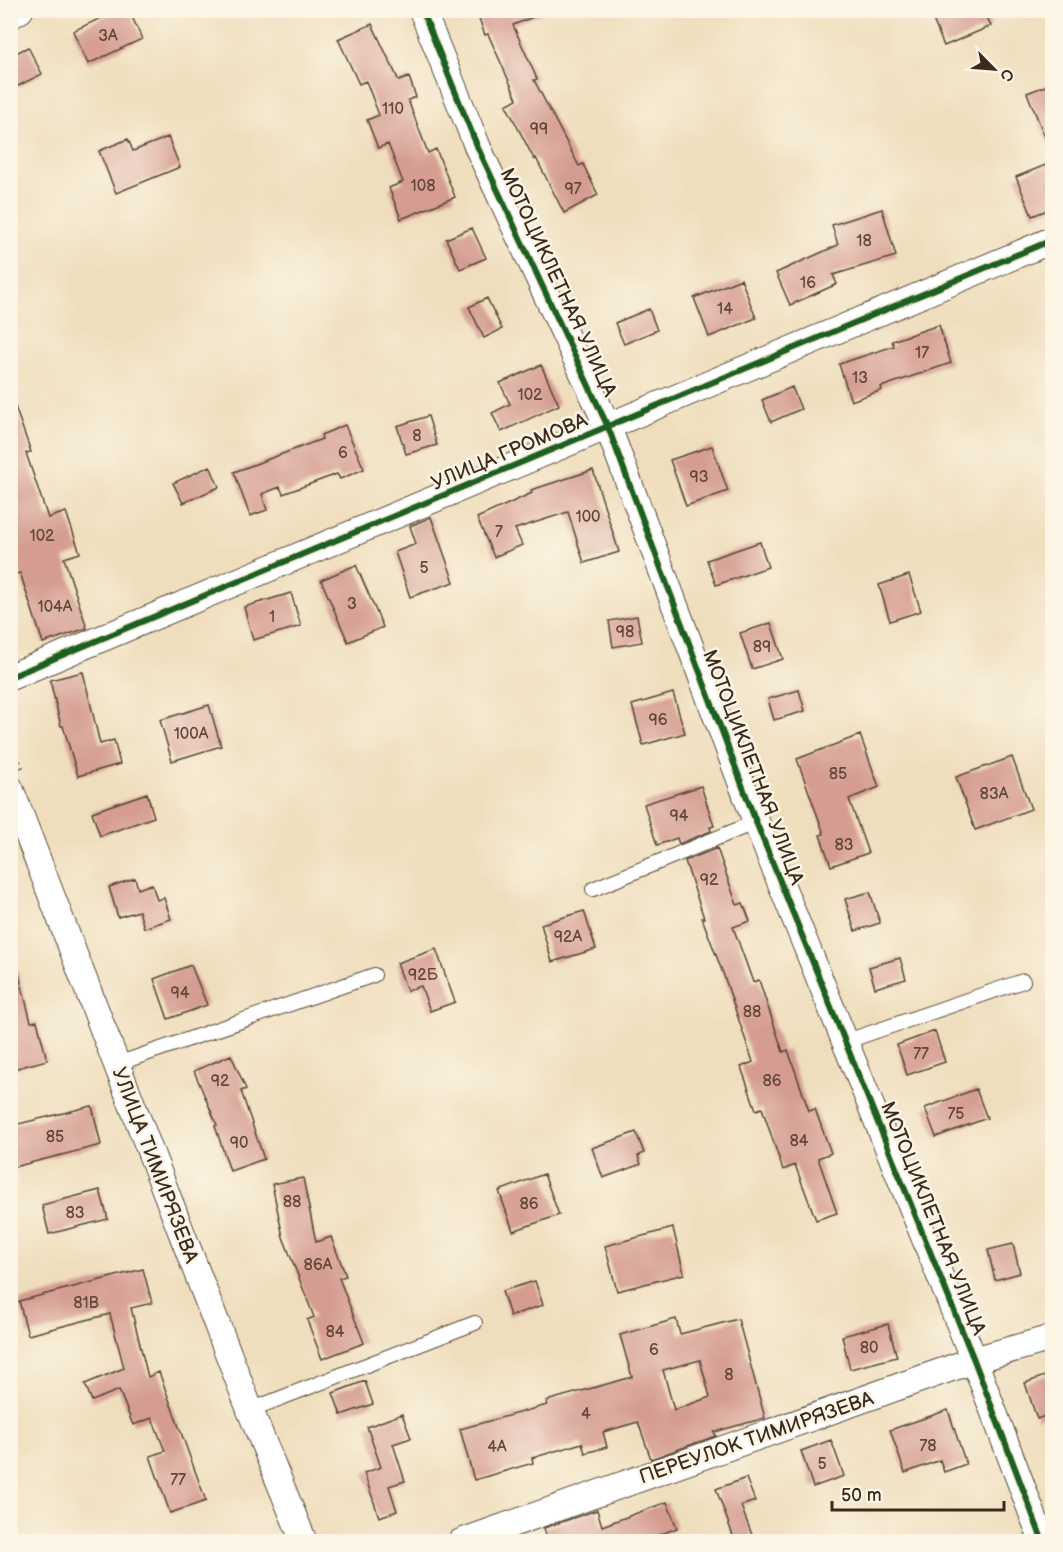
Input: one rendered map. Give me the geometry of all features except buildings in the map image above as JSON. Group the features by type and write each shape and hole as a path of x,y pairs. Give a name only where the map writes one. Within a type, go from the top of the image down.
{"street":[{"path":"10,16 20,10"},
{"name":"МОТОЦИКЛЕТНАЯ УЛИЦА","path":"422,10 478,148 608,427 756,822 974,1360 1043,1542"},
{"name":"УЛИЦА ГРОМОВА","path":"10,677 1053,240"},
{"name":"УЛИЦА ТИМИРЯЗЕВА","path":"10,788 250,1410 304,1542"},
{"name":"ПЕРЕУЛОК ТИМИРЯЗЕВА","path":"461,1542 974,1360 1053,1338"}],"lane":[{"path":"592,889 756,822"},
{"path":"117,1064 374,975"},
{"path":"844,1041 1023,981"},
{"path":"250,1410 476,1323"}],"cycle path":[{"path":"422,10 478,148 608,427 756,822 974,1360 1043,1542"},
{"path":"10,677 1052,240"}]}
